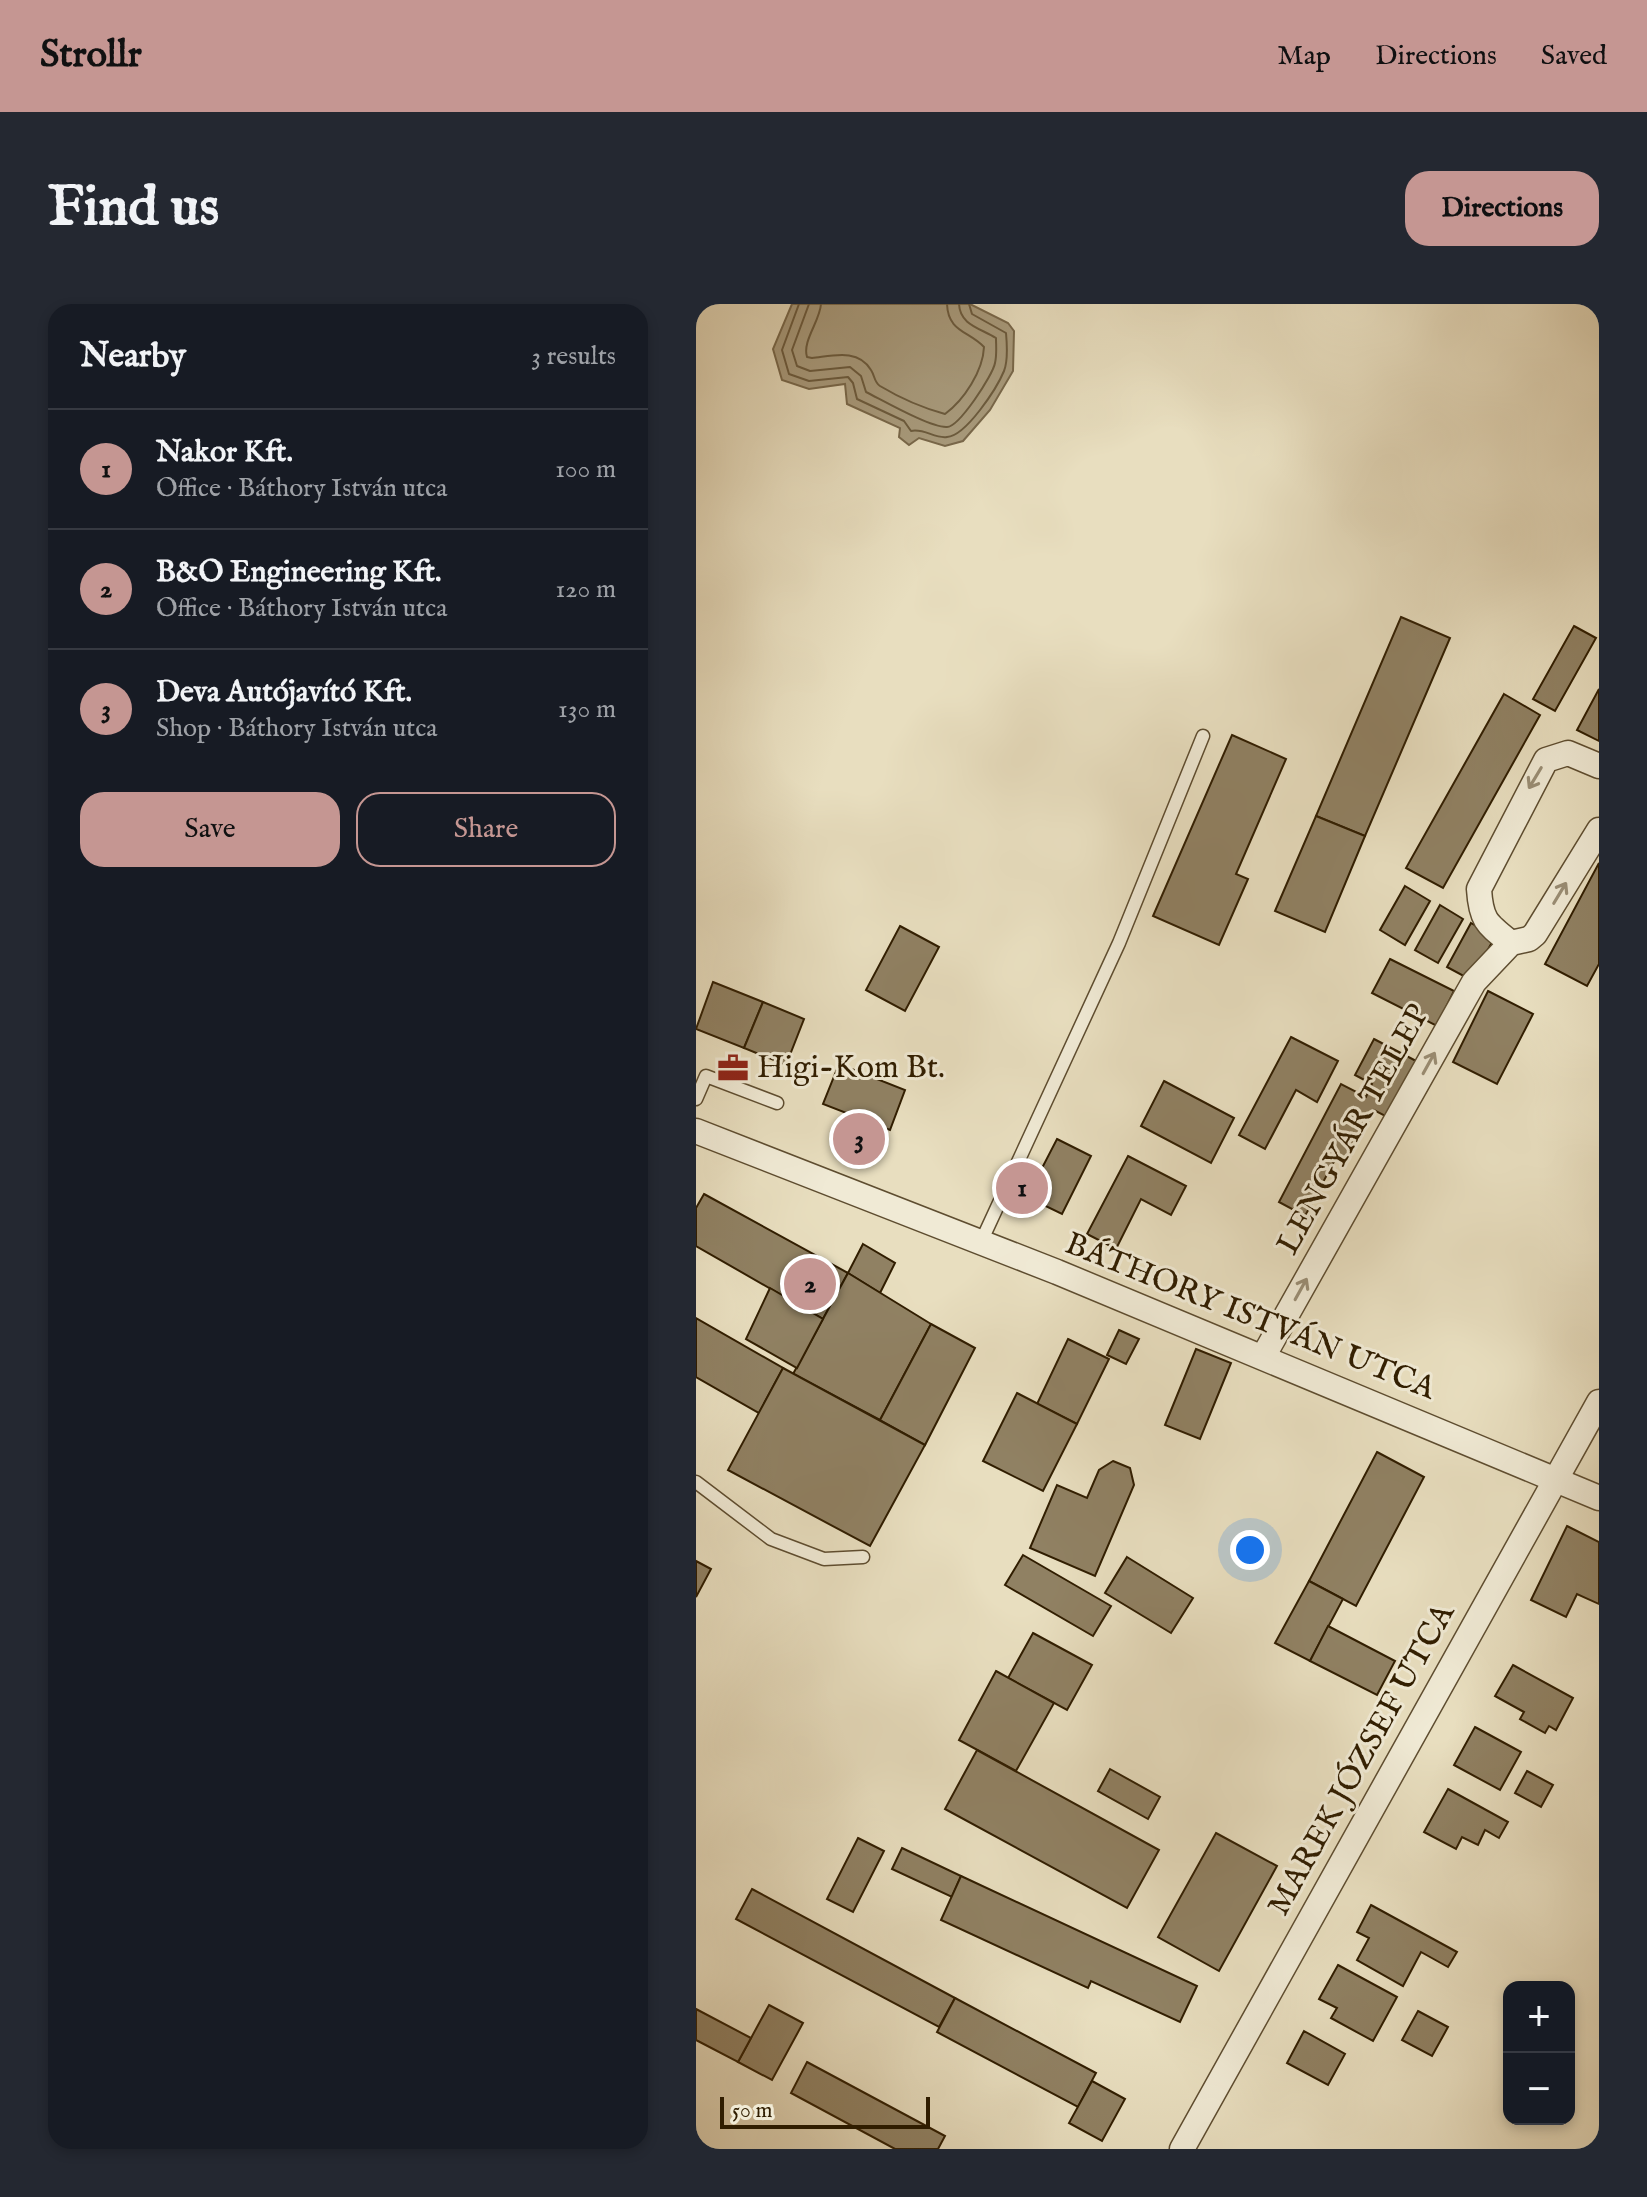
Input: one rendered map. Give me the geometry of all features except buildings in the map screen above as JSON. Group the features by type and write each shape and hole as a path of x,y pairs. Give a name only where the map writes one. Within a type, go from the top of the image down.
{"street":[{"path":"1511,943 1485,922 1480,910 1479,889 1546,760 1568,753 1599,766"},
{"name":"LENGYÁR TELEP","path":"1263,1357 1474,982 1511,943 1529,939 1535,934 1599,830"},
{"name":"BÁTHORY ISTVÁN UTCA","path":"696,1131 981,1242 1599,1498"},
{"name":"MAREK JÓZSEF UTCA","path":"1182,2149 1599,1402"}],"lane":[{"path":"981,1242 1119,943 1203,736"},
{"path":"696,1099 706,1076 777,1103"},
{"path":"696,1482 771,1539 824,1559 863,1557"}],"water":[{"path":"792,304 970,304 1008,323 1014,331 1013,371 990,410 963,441 945,446 919,438 909,445 899,437 900,428 847,404 845,384 809,389 782,380 773,349"}],"place":[{"name":"Higi-Kom Bt.","path":"733,1068"},
{"name":"Deva Autójavító Kft.","path":"859,1139"},
{"name":"Nakor Kft.","path":"1022,1188"},
{"name":"B&O Engineering Kft.","path":"810,1284"}]}
